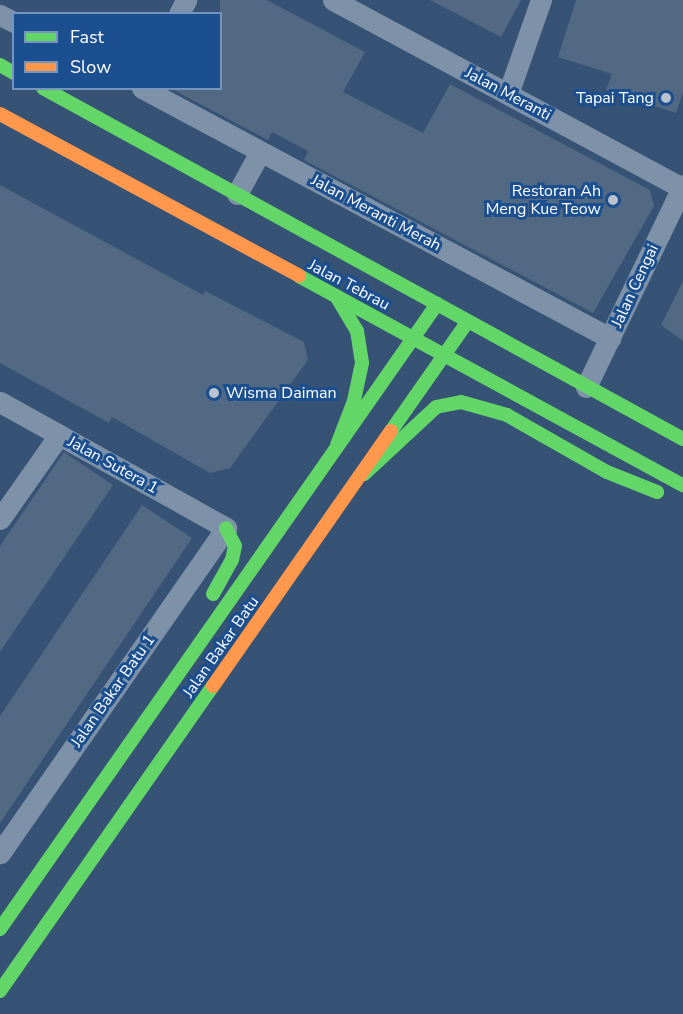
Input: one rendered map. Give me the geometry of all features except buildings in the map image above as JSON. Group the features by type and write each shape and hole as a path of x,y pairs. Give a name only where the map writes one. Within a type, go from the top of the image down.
{"main road":[{"name":"Jalan Tebrau","path":"47,90 683,439"},
{"name":"Jalan Tebrau","path":"0,114 683,485"},
{"path":"336,296 357,331 362,363 354,401 337,445"},
{"name":"Jalan Bakar Batu","path":"0,929 196,645 437,304"},
{"name":"Jalan Bakar Batu","path":"0,991 364,474 468,321"},
{"path":"364,474 436,407 460,402 507,415 607,472 673,498"},
{"path":"196,645 200,618 232,560 235,546 226,528"},
{"path":"0,943 74,833 134,735"}],"street":[{"name":"Jalan Meranti","path":"333,0 682,186"},
{"path":"508,94 541,0"},
{"name":"Jalan Meranti Merah","path":"146,90 610,338"},
{"path":"237,194 260,152"},
{"name":"Jalan Cengai","path":"586,387 682,186"},
{"name":"Jalan Sutera 1","path":"0,402 226,528"},
{"path":"0,519 59,435"},
{"name":"Jalan Bakar Batu 1","path":"0,853 226,528"}],"traffic: fast":[{"path":"0,65 12,72"},
{"path":"47,90 683,439"},
{"path":"299,276 683,485"},
{"path":"336,296 357,331 362,363 354,401 337,445"},
{"path":"0,929 437,304"},
{"path":"391,431 468,321"},
{"path":"364,474 436,407 461,402 507,415 607,472 657,492"},
{"path":"213,594 232,560 235,546 226,528"},
{"path":"0,991 213,686"}],"traffic: slow":[{"path":"0,114 299,276"},
{"path":"213,686 391,431"}],"place":[{"name":"Tapai Tang","path":"666,98"},
{"name":"Restoran Ah Meng Kue Teow","path":"613,200"},
{"name":"Wisma Daiman","path":"214,393"}]}
